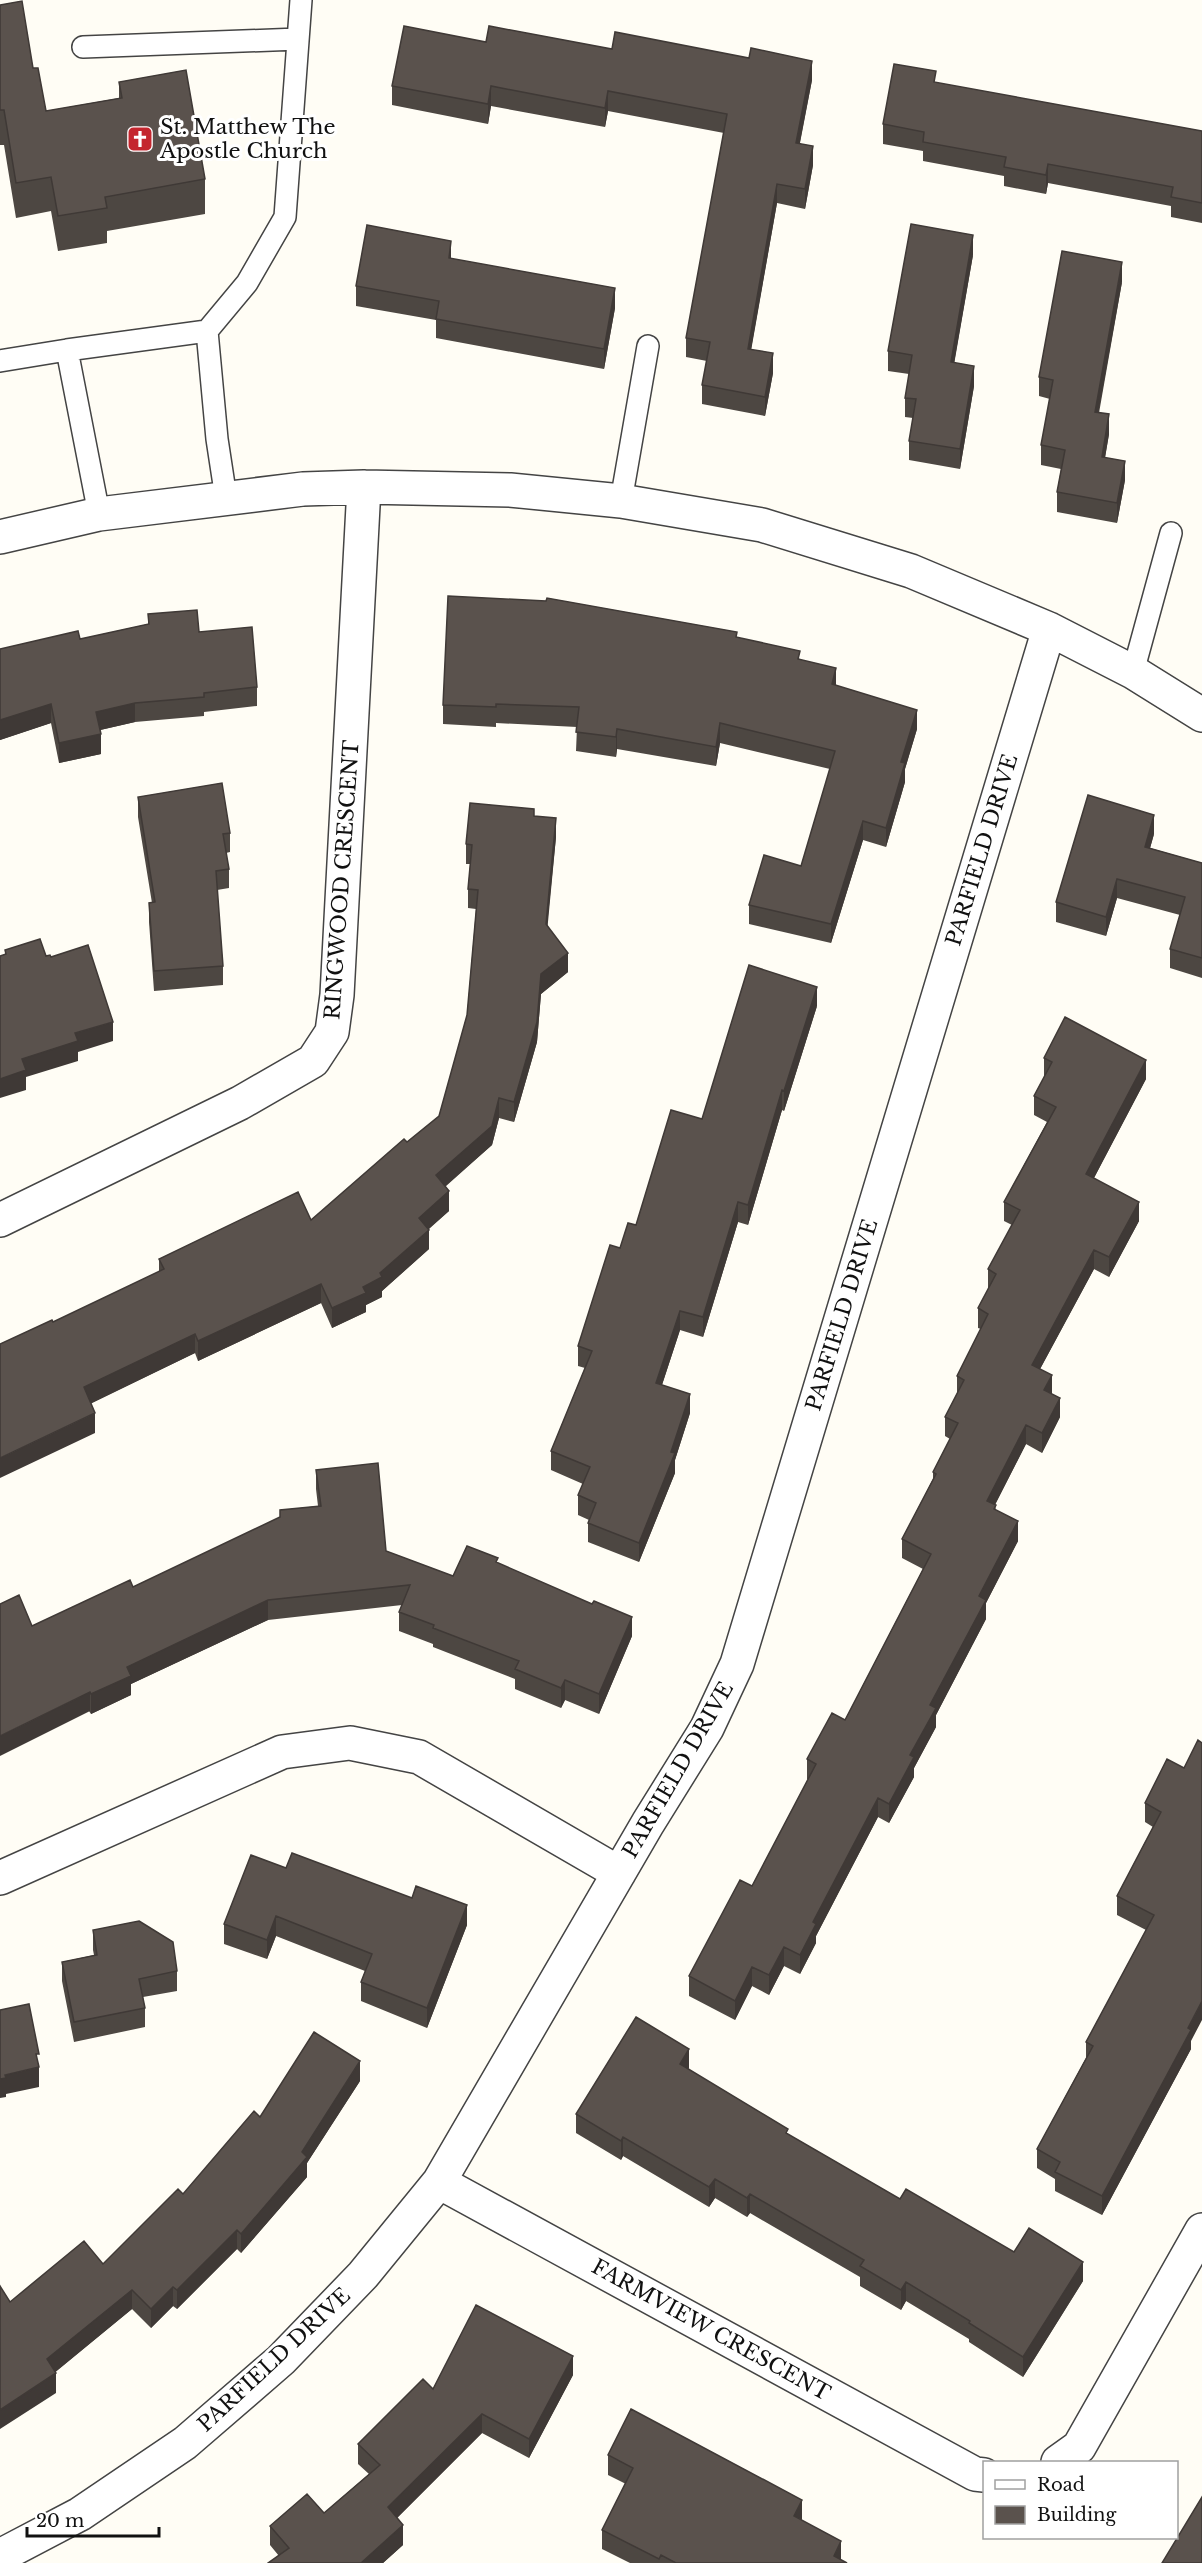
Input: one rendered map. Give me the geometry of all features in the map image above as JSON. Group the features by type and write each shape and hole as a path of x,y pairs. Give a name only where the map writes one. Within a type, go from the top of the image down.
{"street":[{"path":"0,537 99,514 303,489 363,487 510,490 621,501 762,525 911,571 1049,629 1133,672 1202,715"},
{"name":"RINGWOOD CRESCENT","path":"0,1220 240,1103 313,1061 332,1032 338,983 363,487"},
{"name":"PARFIELD DRIVE","path":"0,2556 80,2514 185,2443 281,2360 363,2275 439,2182 619,1873 707,1728 737,1664 1049,629"},
{"path":"0,1878 282,1752 350,1743 419,1757 619,1873"},
{"name":"FARMVIEW CRESCENT","path":"439,2182 975,2474 983,2475"},
{"path":"1061,2461 1079,2447 1202,2230"}],"lane":[{"path":"0,361 207,331 247,283 285,217 301,0"},
{"path":"83,47 298,39"},
{"path":"207,331 225,498"},
{"path":"621,501 648,346"},
{"path":"67,351 99,514"},
{"path":"1133,672 1171,533"}],"building":[{"name":"St. Matthew The Apostle Church","path":"22,1 33,68 38,68 46,111 122,98 119,82 186,70 205,179 105,197 107,208 58,216 51,177 16,183 4,110 0,110 0,5"},
{"path":"404,26 486,42 489,26 612,49 615,32 749,58 751,48 812,61 796,143 813,146 805,189 777,184 748,349 773,353 765,397 702,385 710,342 686,338 727,114 608,91 605,108 491,86 488,104 392,86"},
{"path":"894,64 936,71 934,82 1202,131 1202,203 1171,197 1173,187 1048,164 1046,175 1004,167 1006,157 923,142 924,132 883,124"},
{"path":"911,224 973,235 951,362 974,366 960,449 909,441 916,399 905,398 912,355 888,351"},
{"path":"367,225 451,241 449,258 615,288 604,349 436,319 439,301 356,286"},
{"path":"1062,251 1122,262 1095,412 1109,414 1102,457 1125,461 1117,503 1057,492 1065,450 1041,445 1053,380 1039,377"},
{"path":"448,596 546,601 547,598 737,632 736,637 800,651 798,659 836,668 832,684 917,710 901,762 905,763 886,828 863,821 831,924 749,905 764,855 801,866 835,751 720,723 716,747 617,729 616,737 576,732 579,707 443,705"},
{"path":"197,610 199,632 252,627 257,687 204,693 204,697 135,703 96,712 101,734 59,743 51,704 0,720 0,649 78,631 80,639 149,624 148,614"},
{"path":"222,783 230,833 223,834 229,869 216,871 223,966 154,971 149,903 155,902 138,797"},
{"path":"1088,795 1154,815 1145,847 1202,863 1202,958 1170,949 1185,897 1117,879 1106,917 1056,902"},
{"path":"470,803 534,809 534,816 556,818 546,924 568,953 541,974 537,1022 514,1102 499,1098 492,1126 436,1175 449,1191 419,1218 429,1230 380,1273 382,1277 363,1287 366,1293 332,1308 321,1284 198,1341 195,1334 84,1387 95,1413 0,1458 0,1344 52,1320 53,1322 164,1269 159,1259 298,1192 311,1220 404,1139 407,1142 439,1116 467,1015 478,890 468,889 472,845 466,844"},
{"path":"40,939 46,956 51,957 88,945 113,1022 75,1033 78,1041 22,1059 26,1070 0,1079 0,956 6,954 5,950"},
{"path":"749,965 817,987 784,1091 782,1090 748,1205 738,1202 703,1317 680,1311 656,1383 690,1394 671,1452 675,1453 639,1543 588,1523 596,1503 578,1495 590,1467 551,1451 592,1351 578,1346 610,1245 620,1248 628,1223 636,1225 671,1110 702,1119"},
{"path":"1065,1017 1146,1060 1086,1174 1139,1202 1109,1257 1094,1250 1032,1365 1052,1375 1044,1390 1060,1398 1042,1433 1026,1425 987,1501 996,1505 994,1509 1018,1521 979,1596 986,1600 930,1705 936,1708 910,1755 914,1757 889,1804 878,1798 813,1922 816,1924 800,1955 784,1947 769,1975 752,1967 735,2001 689,1976 740,1880 752,1886 816,1764 807,1759 832,1713 845,1720 931,1554 902,1539 936,1474 933,1472 958,1423 945,1417 964,1380 957,1376 988,1314 978,1308 996,1274 988,1269 1020,1210 1004,1202 1056,1107 1034,1096 1052,1062 1044,1058"},
{"path":"378,1463 386,1551 453,1576 467,1546 498,1558 496,1562 592,1604 594,1601 632,1617 599,1694 565,1680 561,1688 515,1669 519,1661 433,1628 434,1625 399,1612 410,1585 268,1600 127,1667 131,1676 91,1694 90,1692 0,1736 0,1604 19,1595 32,1626 130,1580 133,1587 280,1517 280,1510 321,1506 316,1470"},
{"path":"1198,1740 1202,1743 1202,2001 1188,2028 1191,2030 1102,2196 1055,2172 1060,2162 1037,2149 1093,2046 1086,2042 1154,1915 1117,1896 1161,1812 1145,1803 1167,1759 1184,1768"},
{"path":"292,1853 412,1898 416,1886 467,1905 427,2008 361,1982 372,1954 276,1916 267,1940 224,1924 251,1855 286,1868"},
{"path":"139,1921 173,1942 177,1971 139,1979 145,2008 74,2022 62,1962 97,1955 93,1930"},
{"path":"29,2004 39,2054 36,2054 39,2067 5,2075 6,2078 0,2079 0,2010"},
{"path":"636,2017 689,2049 680,2064 788,2129 786,2133 900,2199 906,2189 1014,2252 1029,2228 1083,2262 1023,2357 906,2282 901,2290 860,2266 864,2260 750,2194 747,2198 715,2179 709,2187 623,2137 621,2141 576,2114"},
{"path":"314,2032 360,2061 302,2152 307,2157 241,2234 237,2230 177,2290 173,2287 151,2309 132,2290 47,2359 56,2373 0,2410 0,2286 10,2302 84,2241 103,2264 178,2189 183,2194 254,2111 260,2117"},
{"path":"476,2305 573,2356 529,2439 482,2414 388,2507 403,2525 361,2563 268,2563 289,2548 270,2526 307,2494 324,2513 380,2465 358,2444 423,2379 433,2389"},
{"path":"631,2409 802,2500 794,2516 841,2541 834,2556 847,2563 676,2563 661,2555 659,2559 602,2530 633,2468 608,2455"},
{"path":"1202,2497 1202,2563 1162,2563"}],"place":[{"name":"St. Matthew The Apostle Church","path":"140,139"}]}
